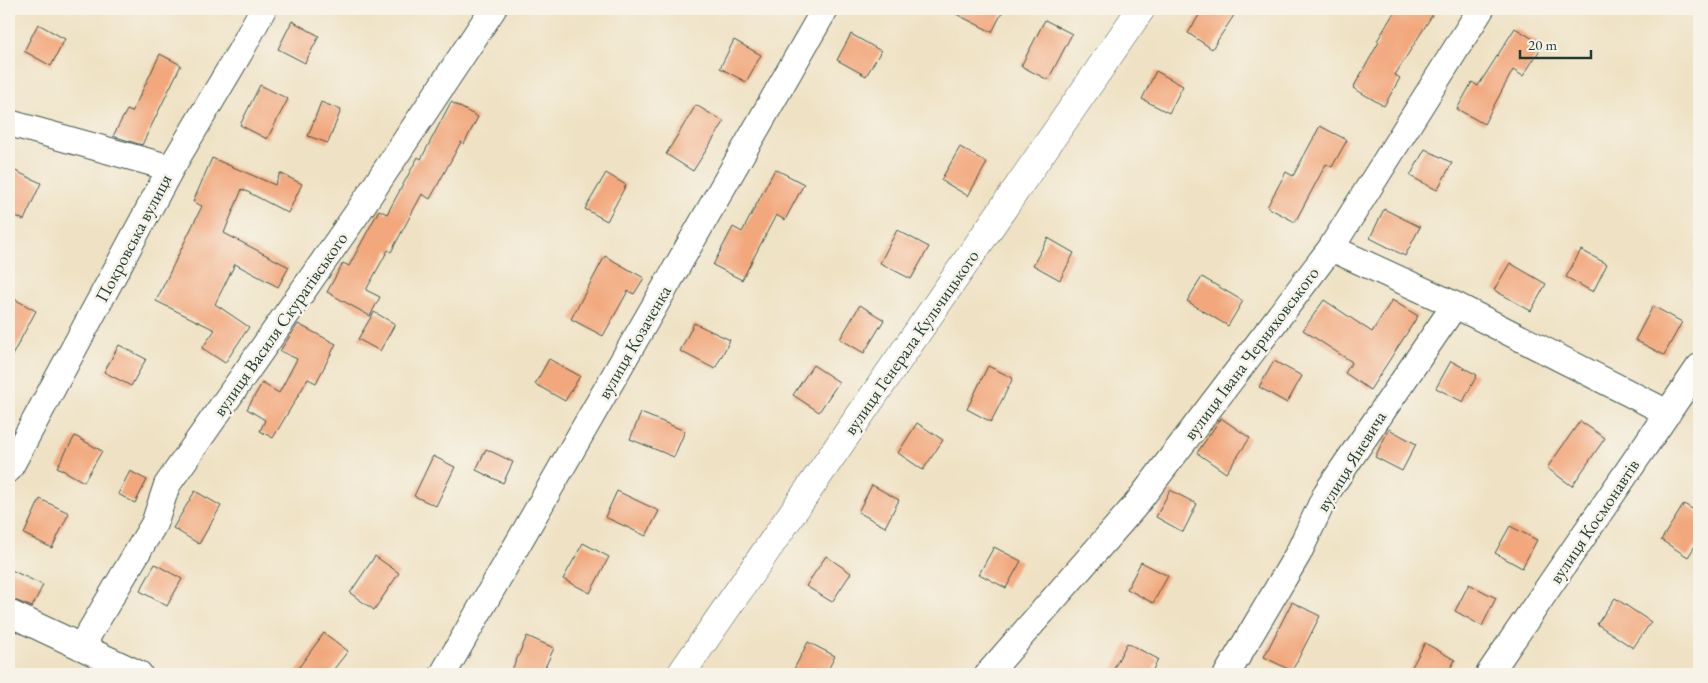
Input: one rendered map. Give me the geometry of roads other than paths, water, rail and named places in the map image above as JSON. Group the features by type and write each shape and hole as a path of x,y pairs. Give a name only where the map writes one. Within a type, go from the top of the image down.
{"street":[{"name":"Покровська вулиця","path":"9,469 170,168 240,52 263,9"},
{"name":"вулиця Василя Скуратівського","path":"81,647 154,524 167,486 358,212 493,9"},
{"name":"вулиця Козаченка","path":"443,674 826,9"},
{"name":"вулиця Генерала Кульчицького","path":"681,674 1141,9"},
{"name":"вулиця Івана Черняховського","path":"988,674 1134,507 1331,248 1481,9"},
{"path":"9,123 170,168"},
{"path":"1331,248 1455,305 1668,413"},
{"name":"вулиця Яневича","path":"1227,674 1298,554 1327,492 1455,305"},
{"name":"вулиця Космонавтів","path":"1489,674 1699,367"},
{"path":"9,613 139,674"}]}
